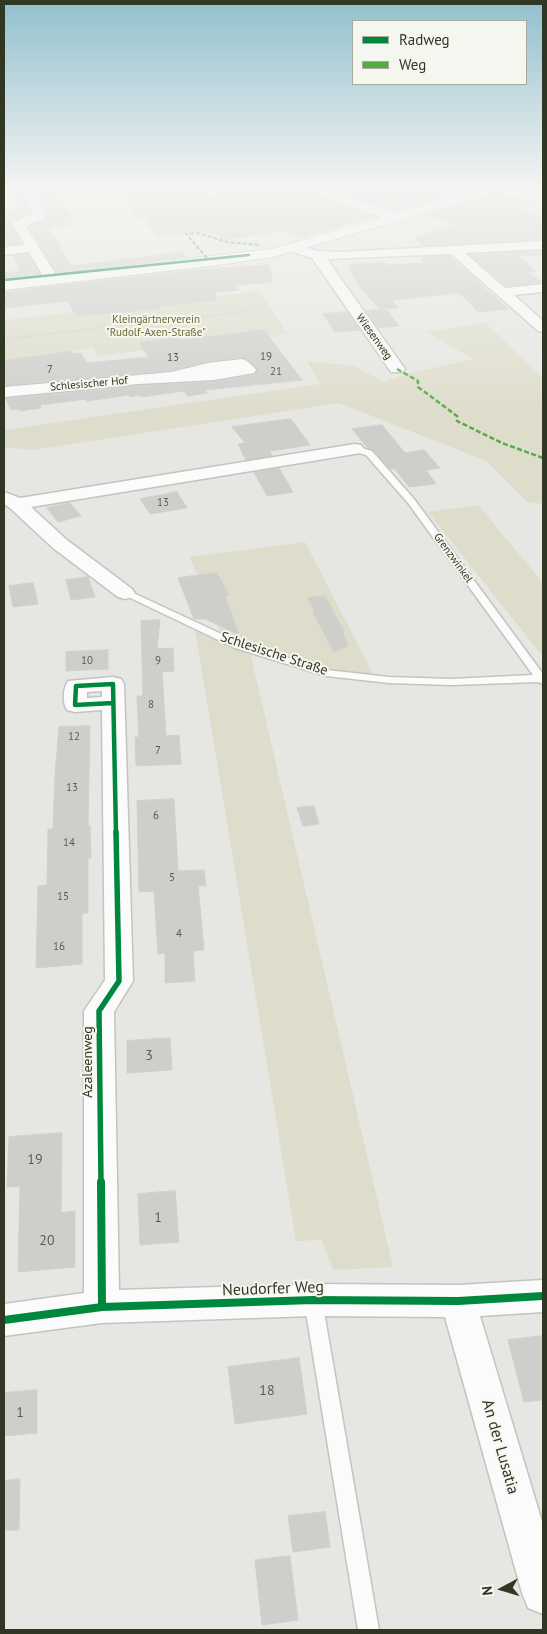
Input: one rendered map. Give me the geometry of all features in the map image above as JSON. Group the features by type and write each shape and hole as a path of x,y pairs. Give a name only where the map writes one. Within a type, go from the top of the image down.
{"main road":[{"path":"4,285 185,264"}],"street":[{"path":"43,264 52,280"},
{"name":"Wiesenweg","path":"323,264 397,369"},
{"path":"471,264 543,328"},
{"path":"503,292 543,288"},
{"name":"Schlesischer Hof","path":"4,392 174,377"},
{"name":"Schlesische Straße","path":"10,500 355,449"},
{"name":"Schlesische Straße","path":"10,500 60,544 125,593"},
{"name":"Azaleenweg","path":"102,1307 99,1011 119,981 113,703"},
{"name":"Neudorfer Weg","path":"4,1320 102,1307 313,1300 458,1301 543,1296"},
{"name":"An der Lusatia","path":"458,1301 543,1593"}],"lane":[{"name":"Grenzwinkel","path":"355,449 369,453 411,502 543,679"},
{"name":"Schlesische Straße","path":"125,593 239,646 326,673 389,680 452,682 543,679"},
{"name":"Neudorfer Weg","path":"313,1300 370,1630"}],"path":[{"path":"4,338 250,310"}],"green space":[{"name":"Kleingärtnerverein \"Rudolf-Axen-Straße\"","path":"260,291 287,334 98,356 93,348 4,359 4,320"},
{"path":"485,322 539,375 543,376 543,504 527,502 486,461 339,403 33,450 4,447 4,430 320,384 307,361 355,366 384,382 410,373 473,359 426,332"},
{"path":"478,505 543,583 543,657 428,512"},
{"path":"305,542 374,676 329,671 240,644 222,636 190,557"},
{"path":"195,629 250,652 393,1267 333,1270 322,1240 296,1241"}],"building":[{"path":"17,264 34,264 40,274 4,278 4,273 20,271"},
{"path":"51,264 71,264 72,266 123,264 56,272"},
{"path":"459,264 508,309 478,312 461,294 456,293 392,300 398,308 379,309 358,285 348,265"},
{"path":"481,264 528,264 536,271 527,272 541,282 506,286"},
{"path":"269,265 273,282 235,285 239,290 215,292 216,300 159,306 161,308 88,315 75,315 68,301 4,308 4,292 195,270"},
{"path":"386,309 399,326 378,328 366,311"},
{"path":"347,312 360,330 335,332 323,314"},
{"path":"264,330 302,380 205,390 207,393 187,396 184,391 141,397 140,395 130,397 129,395 87,401 86,399 40,405 41,408 20,411 19,409 11,410 6,399 138,386 214,382 254,375 257,369 242,357 208,361 172,370 4,385 4,360 72,351 74,354 81,353 87,363 149,357 139,343 178,337 180,340"},
{"path":"291,419 310,445 270,451 272,456 246,460 238,444 245,443 232,427"},
{"path":"382,425 405,453 424,450 440,468 426,470 436,484 409,487 395,469 390,469 373,450 367,447 352,429"},
{"path":"279,468 293,492 267,496 254,472"},
{"path":"177,492 187,508 150,514 140,499"},
{"path":"70,503 81,516 58,522 47,508"},
{"path":"217,573 229,596 225,596 239,635 206,619 194,619 178,578"},
{"path":"88,577 95,597 71,600 66,580"},
{"path":"33,583 38,604 13,607 9,586"},
{"path":"325,596 344,632 342,632 348,646 334,652 313,612 315,612 308,598"},
{"path":"160,620 157,649 173,648 174,671 162,672 166,736 179,735 181,764 136,766 135,737 139,737 137,696 143,696 141,621"},
{"path":"108,650 108,669 66,671 66,652"},
{"path":"90,726 88,826 90,826 91,858 88,858 88,913 82,913 82,964 36,968 38,886 47,885 48,829 53,829 59,727"},
{"path":"174,799 178,871 204,870 206,886 198,886 204,950 193,951 195,981 165,983 165,953 158,954 154,891 139,892 137,801"},
{"path":"314,806 319,824 303,826 297,808"},
{"path":"170,1038 172,1070 127,1073 127,1041"},
{"path":"62,1133 61,1213 75,1211 75,1267 18,1272 20,1186 7,1187 9,1137"},
{"path":"175,1191 179,1242 140,1245 138,1194"},
{"path":"543,1336 543,1400 524,1402 508,1340"},
{"path":"299,1358 307,1414 235,1424 228,1367"},
{"path":"37,1390 37,1433 4,1436 4,1393"},
{"path":"20,1479 19,1530 4,1530 4,1481"},
{"path":"325,1512 330,1547 293,1552 288,1516"},
{"path":"290,1556 298,1620 262,1625 255,1560"}],"marked path":[{"path":"397,369 418,381 418,387 457,416 457,421 502,443 543,458"}],"cycle path":[{"path":"4,280 158,264"},
{"path":"102,1307 99,1011 119,981 113,684 76,686 75,705 113,703"},
{"path":"4,1320 102,1307 313,1300 458,1301 543,1296"}]}
